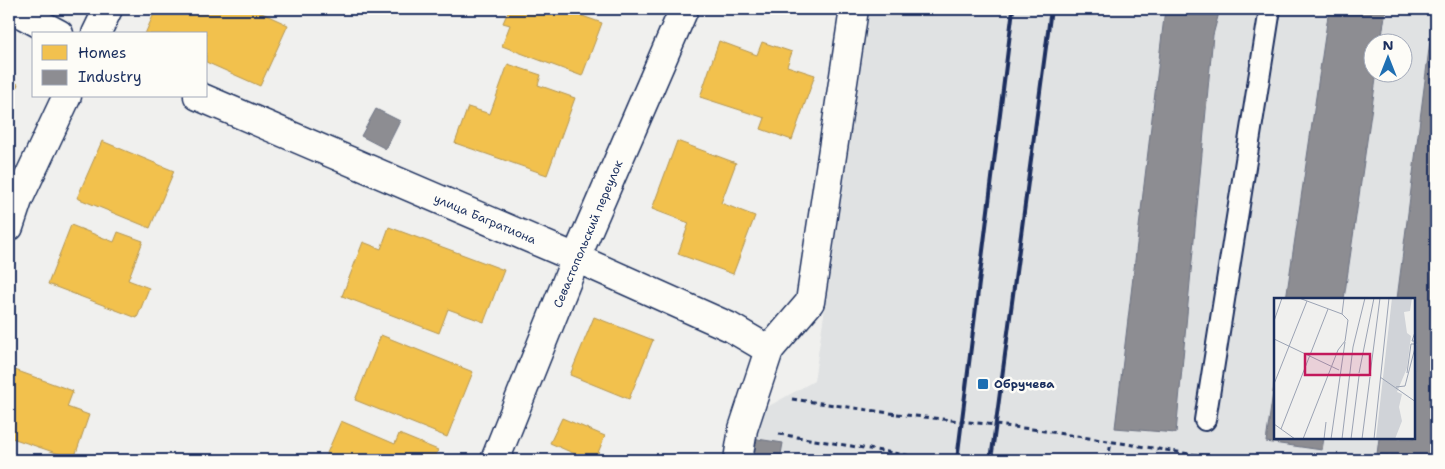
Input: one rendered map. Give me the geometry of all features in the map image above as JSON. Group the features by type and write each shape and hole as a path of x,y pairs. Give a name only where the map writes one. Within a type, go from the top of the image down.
{"street":[{"path":"12,9 55,32"},
{"path":"97,32 108,9"},
{"name":"Севастопольский переулок","path":"495,460 576,258 684,9"},
{"path":"738,460 743,429 769,350 810,302 854,9"},
{"path":"9,227 18,200 66,98"},
{"name":"улица Багратиона","path":"203,98 576,258 730,327 769,350"}],"lane":[{"path":"1205,420 1270,9"}],"path":[{"path":"755,393 898,414 1032,429 1228,460"},
{"path":"743,429 935,460"},
{"path":"1108,460 1111,442"}],"shaded area":[{"path":"870,9 1436,9 1436,460 730,460 735,425 814,381"}],"building: Homes":[{"path":"156,9 253,9 288,25 260,86 208,63 208,32 146,32"},
{"path":"509,9 563,9 602,23 582,76 502,46 510,25 503,23"},
{"path":"719,41 757,55 762,42 792,52 787,66 815,75 792,140 761,129 765,118 700,97"},
{"path":"508,64 541,75 538,85 575,98 547,175 455,143 468,107 490,114"},
{"path":"9,80 18,84 9,107"},
{"path":"102,141 174,171 150,228 77,198"},
{"path":"677,141 736,163 721,203 755,216 733,274 678,254 689,223 652,209"},
{"path":"71,225 114,242 118,232 143,241 128,280 149,288 137,318 48,284"},
{"path":"389,227 504,270 484,322 448,309 439,333 342,296 363,242 381,249"},
{"path":"594,317 653,340 629,399 570,375"},
{"path":"381,335 473,372 447,437 355,400"},
{"path":"15,370 73,391 67,407 89,415 74,459 9,437 9,388"},
{"path":"562,418 605,436 595,460 589,460 550,443"},
{"path":"341,421 395,444 399,434 438,450 434,460 324,460"}],"building: Industry":[{"path":"1165,9 1220,9 1213,35 1176,433 1115,428"},
{"path":"1329,9 1386,9 1383,32 1362,32 1362,82 1376,82 1344,298 1286,298"},
{"path":"1430,41 1436,43 1436,432 1433,460 1377,454 1379,439 1415,439 1415,298 1397,298"},
{"path":"376,109 400,121 386,149 361,136"},
{"path":"1274,385 1274,439 1324,439 1322,450 1266,442"},
{"path":"751,438 783,443 780,460 748,460"}],"railway":[{"path":"957,460 1013,9"},
{"path":"991,460 1051,9"}],"place":[{"name":"Обручева","path":"983,384"}]}
